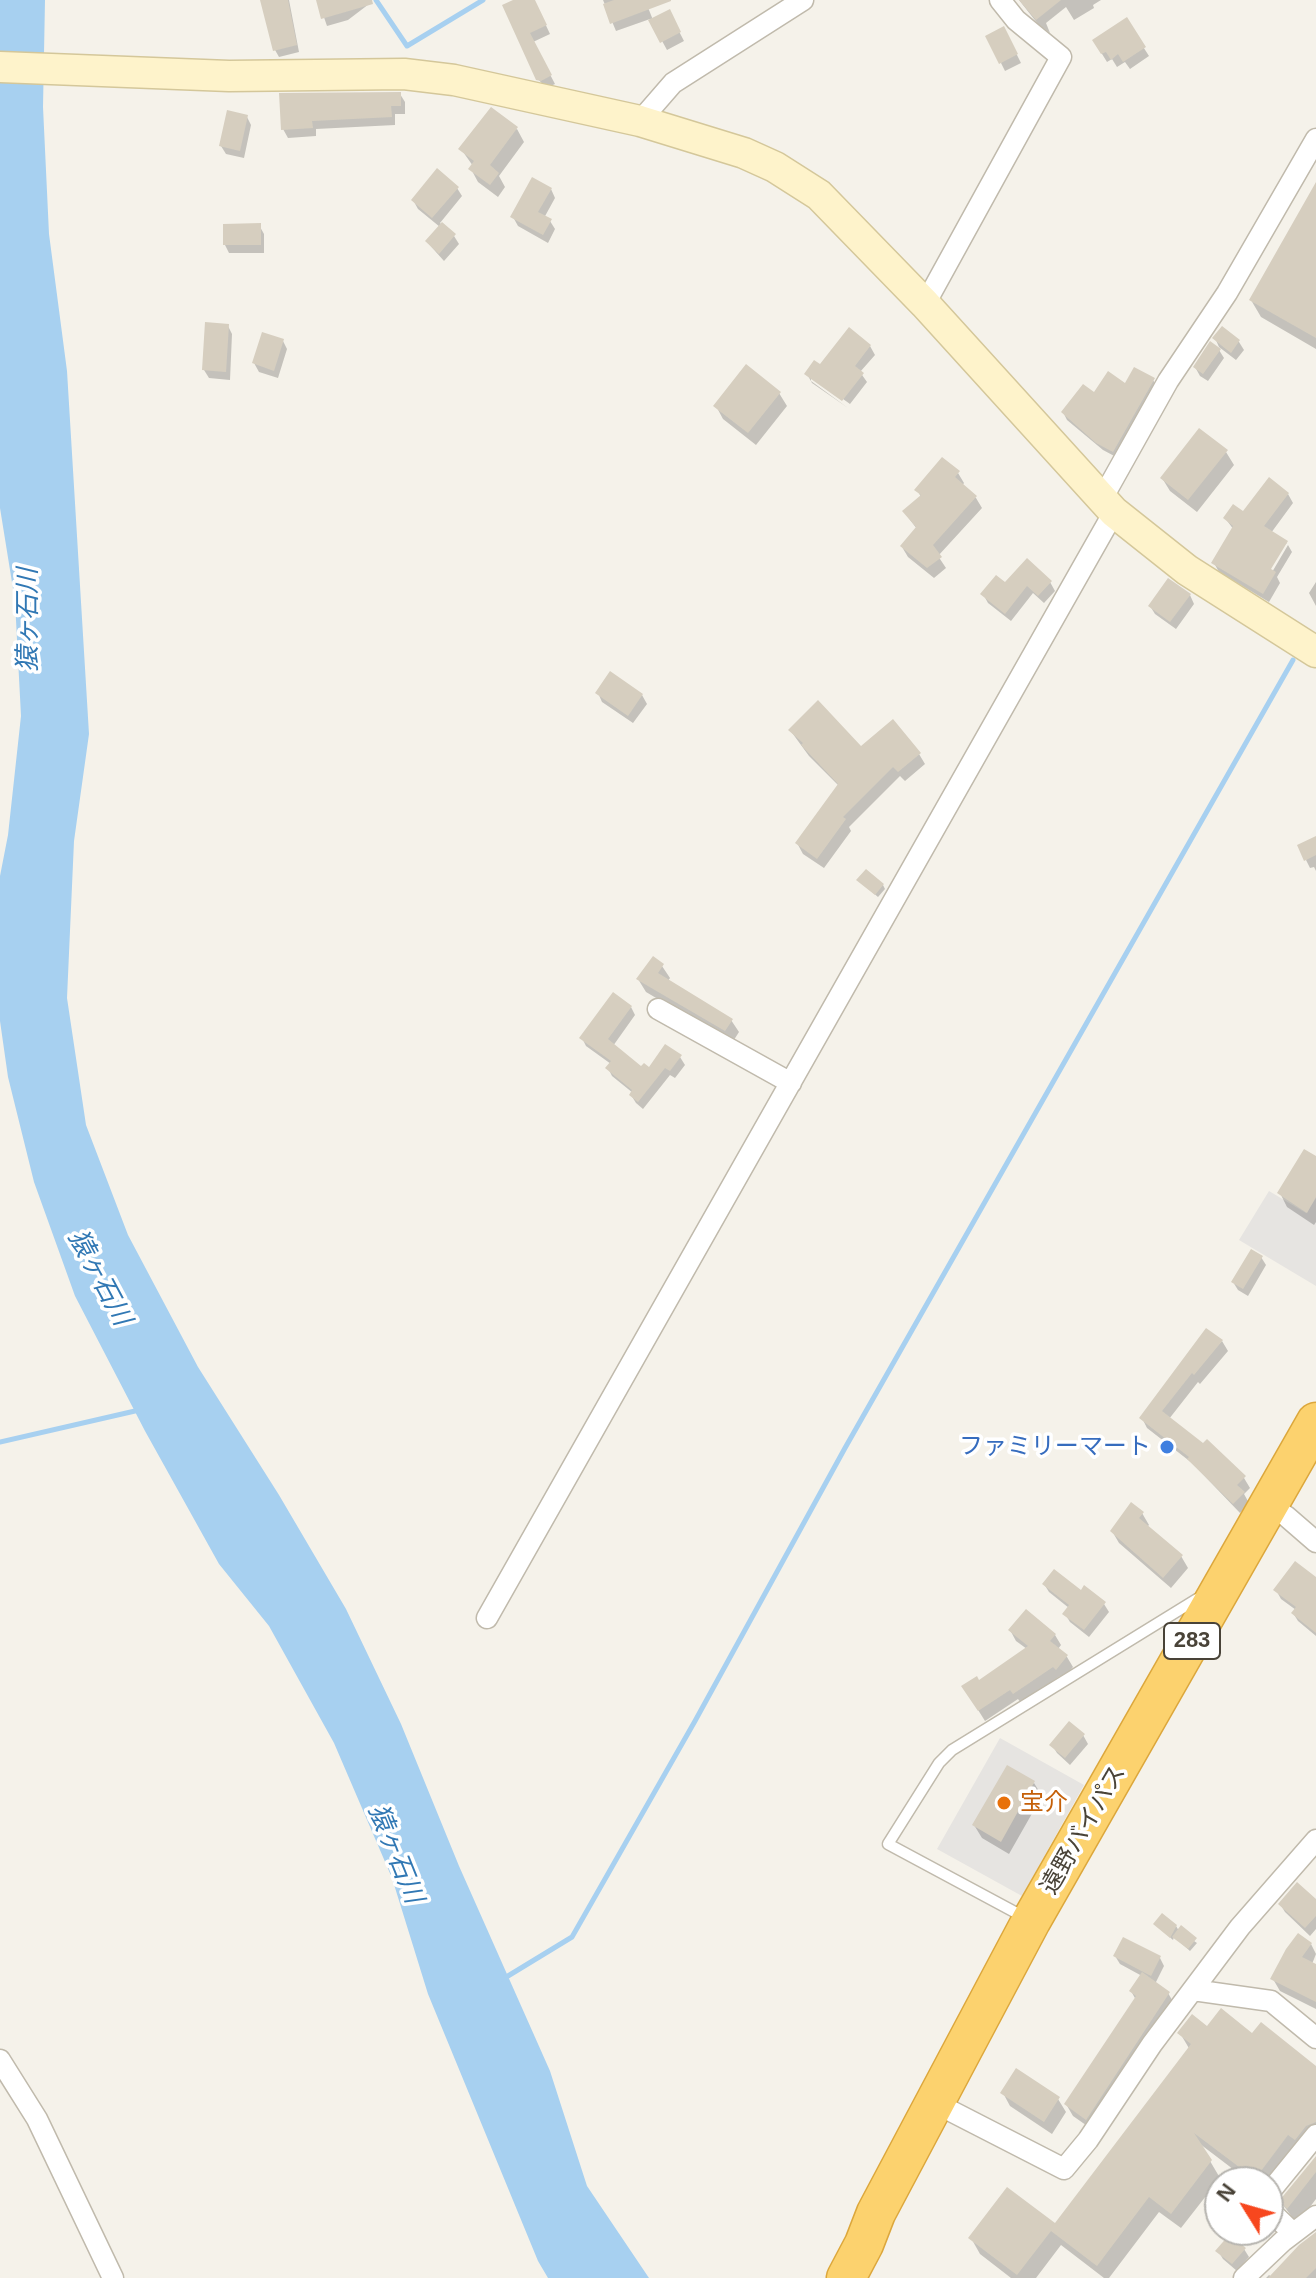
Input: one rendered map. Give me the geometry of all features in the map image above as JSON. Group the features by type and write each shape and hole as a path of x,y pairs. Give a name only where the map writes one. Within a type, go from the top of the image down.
{"highway":[{"name":"遠野バイパス","path":"846,2278 876,2213 1031,1921 1316,1422"},
{"name":"遠野バイパス","path":"864,2244 883,2218 1089,1872 1316,1464"}],"street":[{"path":"640,121 673,83 803,0"},
{"path":"925,304 1061,57 1016,20 1000,0"},
{"path":"0,67 210,75 404,74 454,80 640,121 744,153 775,167 819,195 925,304 1108,506 1187,570 1316,652"},
{"path":"487,1618 791,1083 1108,506 1168,381 1227,293 1316,139"},
{"path":"658,1009 791,1083"},
{"path":"1286,1516 1316,1542"},
{"path":"947,2109 1064,2169 1240,1927 1316,1840"},
{"path":"1193,1990 1271,2001 1316,2038"},
{"path":"0,2060 37,2119 113,2278"},
{"path":"1284,2174 1316,2135"},
{"path":"1244,2278 1316,2216"},
{"path":"1284,2224 1293,2233"}],"lane":[{"path":"1031,1921 888,1844 939,1763 952,1750 1197,1599 1215,1602"}],"shaded area":[{"path":"1269,1191 1306,1213 1316,1198 1316,1286 1239,1240"},
{"path":"1000,1738 1084,1785 1022,1896 937,1849"}],"water":[{"name":"猿ヶ石川","path":"0,0 45,0 43,107 49,234 67,371 89,734 74,841 67,998 86,1125 128,1235 198,1367 346,1609 401,1724 459,1866 550,2071 587,2186 649,2278 548,2278 538,2261 428,1994 392,1878 334,1743 269,1626 219,1564 145,1431 75,1296 34,1182 8,1077 0,1021 0,876 8,835 21,716 15,601 0,508"}],"building":[{"path":"260,0 288,0 297,45 273,51"},
{"path":"316,0 372,0 373,4 321,19"},
{"path":"513,0 535,0 547,25 530,33 552,75 541,81 536,80 502,5"},
{"path":"614,0 671,1 610,24 603,4"},
{"path":"1019,0 1061,0 1036,20"},
{"path":"670,9 681,32 660,43 648,20"},
{"path":"1127,17 1146,47 1123,62 1118,54 1111,60 1106,52 1101,54 1092,40"},
{"path":"1004,26 1018,54 999,64 985,36"},
{"path":"401,92 401,106 391,106 392,117 312,121 313,128 281,130 279,93"},
{"path":"491,107 518,127 490,165 499,173 490,185 468,169 474,161 458,149"},
{"path":"227,110 248,115 240,151 219,146"},
{"path":"437,168 459,187 432,218 411,200"},
{"path":"532,177 552,188 538,212 552,219 543,235 510,217"},
{"path":"1316,182 1316,338 1249,300"},
{"path":"442,222 456,234 439,254 425,241"},
{"path":"261,223 261,245 223,245 223,224"},
{"path":"205,322 229,324 226,372 202,370"},
{"path":"1222,326 1240,340 1231,353 1212,338"},
{"path":"849,327 871,345 855,366 864,373 842,401 804,374 814,360 820,364"},
{"path":"262,332 284,339 274,371 252,363"},
{"path":"1210,341 1221,349 1203,374 1193,367"},
{"path":"746,364 781,392 748,433 713,406"},
{"path":"1134,367 1155,378 1113,452 1096,443 1061,412 1083,384 1094,392 1108,371 1125,383"},
{"path":"1199,428 1228,450 1188,500 1160,478"},
{"path":"942,457 960,471 955,477 977,496 933,545 942,557 927,568 900,546 916,527 902,511 921,495 914,490"},
{"path":"1269,477 1289,493 1264,526 1288,541 1271,569 1276,572 1263,594 1211,563 1233,526 1223,518 1233,504 1243,511"},
{"path":"1027,558 1052,581 1038,596 1027,586 1005,614 980,594 996,575 1005,582"},
{"path":"1168,578 1191,594 1170,622 1148,606"},
{"path":"610,671 643,694 628,716 595,693"},
{"path":"818,700 861,746 893,719 921,753 898,772 893,767 843,817 846,819 817,859 795,843 838,784 788,730"},
{"path":"1316,836 1316,855 1304,861 1297,845"},
{"path":"866,869 884,884 875,895 856,880"},
{"path":"653,956 664,964 658,973 733,1019 725,1031 636,979"},
{"path":"613,992 632,1006 608,1039 641,1066 644,1063 649,1067 665,1044 682,1055 670,1071 665,1068 638,1102 629,1095 632,1090 605,1068 611,1061 579,1038"},
{"path":"1304,1149 1316,1156 1316,1197 1307,1213 1277,1193"},
{"path":"1251,1249 1263,1256 1243,1289 1231,1282"},
{"path":"1206,1328 1223,1340 1162,1411 1203,1443 1207,1439 1246,1476 1237,1485 1245,1492 1233,1504 1187,1459 1189,1457 1139,1418"},
{"path":"1131,1502 1144,1512 1139,1518 1183,1555 1163,1578 1110,1531"},
{"path":"1295,1561 1316,1577 1316,1633 1291,1613 1296,1607 1273,1590"},
{"path":"1054,1569 1081,1590 1084,1585 1106,1602 1084,1630 1062,1614 1069,1605 1042,1584"},
{"path":"1026,1609 1056,1634 1050,1641 1068,1655 1056,1670 1053,1667 1013,1694 1010,1690 978,1711 961,1686 977,1676 979,1680 1028,1646 1008,1630"},
{"path":"1069,1721 1085,1734 1065,1758 1049,1745"},
{"name":"宝介","path":"1007,1765 1035,1781 1001,1842 972,1825"},
{"path":"1297,1882 1316,1899 1316,1916 1305,1928 1278,1904"},
{"path":"1162,1913 1177,1925 1170,1938 1153,1924"},
{"path":"1181,1925 1197,1938 1188,1949 1172,1937"},
{"path":"1298,1933 1312,1943 1302,1957 1316,1964 1316,2002 1270,1979"},
{"path":"1123,1937 1161,1956 1151,1976 1113,1956"},
{"path":"1142,1972 1170,1992 1086,2120 1064,2104 1136,1996 1129,1991"},
{"path":"1221,2008 1252,2033 1261,2022 1316,2066 1316,2122 1306,2126 1295,2140 1288,2135 1265,2166 1238,2166 1194,2133 1212,2160 1204,2166 1204,2171 1171,2214 1149,2197 1097,2266 1051,2231 1017,2275 968,2238 1007,2187 1055,2223 1191,2044 1177,2033 1192,2014 1207,2026"},
{"path":"1016,2068 1060,2097 1044,2122 1000,2093"},
{"path":"1316,2156 1316,2172 1287,2209 1284,2195"},
{"path":"1316,2232 1316,2268 1306,2278 1268,2278 1299,2245"},
{"path":"1219,2246 1246,2248 1232,2264 1215,2251"}],"waterway":[{"path":"376,0 407,46 483,0"},
{"path":"503,1979 572,1937 845,1448 1293,660"},
{"path":"0,1442 135,1411"}],"place":[{"name":"ファミリーマート","path":"1167,1447"},
{"name":"宝介","path":"1004,1803"}]}
